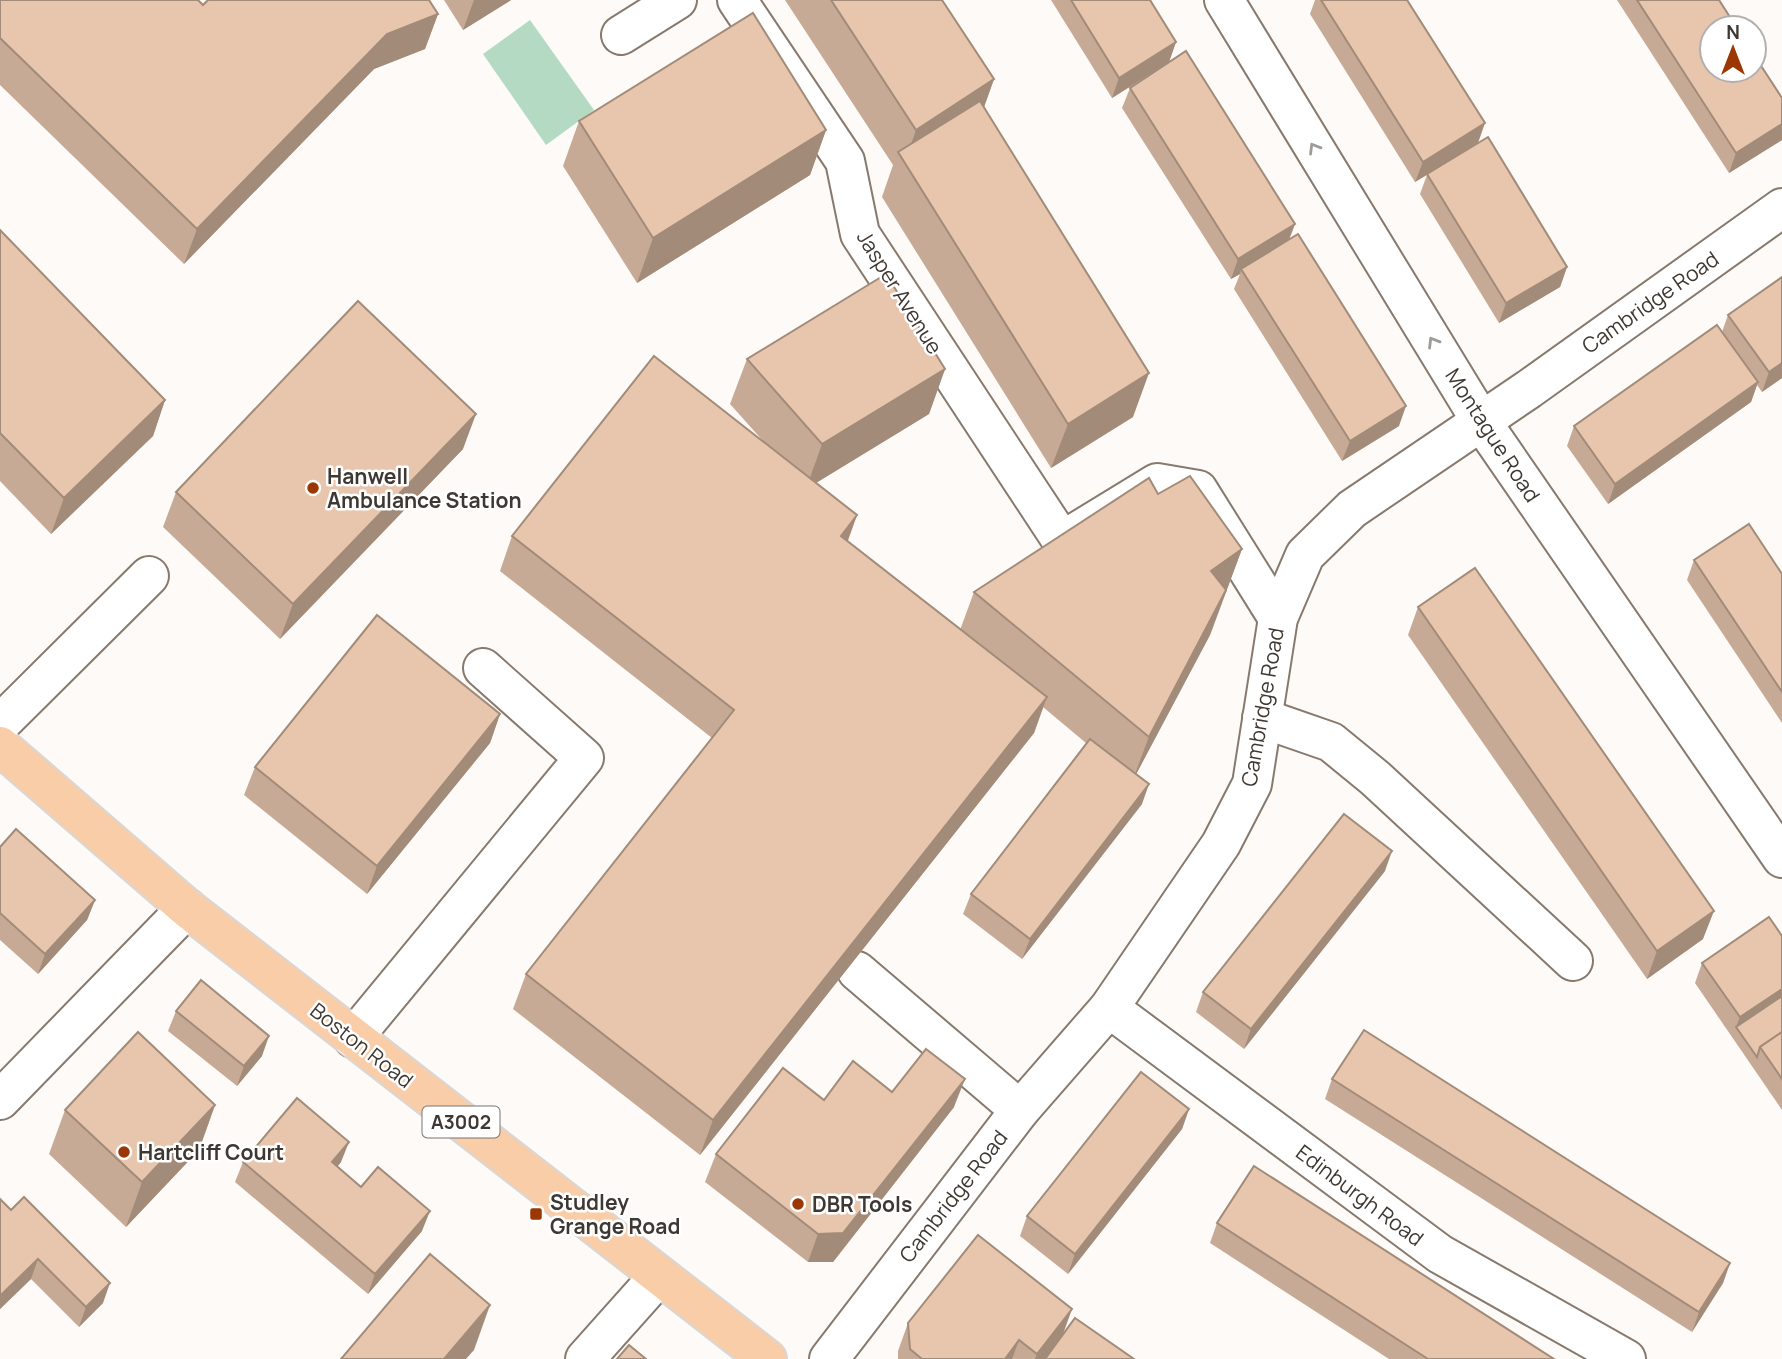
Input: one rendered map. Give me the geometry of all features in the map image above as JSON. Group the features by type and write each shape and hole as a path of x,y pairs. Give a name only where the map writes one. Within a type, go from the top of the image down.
{"main road":[{"name":"Boston Road","path":"0,746 187,908 767,1359"}],"street":[{"path":"621,35 677,0"},
{"name":"Jasper Avenue","path":"737,0 845,161 860,234 1062,541"},
{"name":"Montague Road","path":"1224,0 1481,421 1782,858"},
{"name":"Cambridge Road","path":"829,1359 1020,1110 1109,1008 1221,844 1252,784 1278,618 1305,555 1352,509 1782,208"},
{"path":"1029,562 1157,483 1198,490 1278,618"},
{"path":"0,724 149,576"},
{"path":"353,1038 584,758 483,668"},
{"path":"1262,718 1331,742 1375,778 1573,961"},
{"path":"0,1100 187,908"},
{"path":"857,971 1020,1110"},
{"name":"Edinburgh Road","path":"1109,1008 1440,1254 1626,1359"},
{"path":"585,1359 659,1276"}],"green space":[{"path":"530,20 594,110 546,145 483,54"}],"building":[{"path":"0,0 198,0 203,5 208,0 429,0 438,14 387,34 197,229 0,38"},
{"path":"831,0 942,0 994,79 916,130"},
{"path":"1071,0 1150,0 1176,42 1119,78"},
{"path":"1321,0 1407,0 1485,123 1423,162"},
{"path":"1637,0 1719,0 1728,14 1698,14 1698,84 1768,84 1768,76 1782,98 1782,124 1736,153"},
{"path":"753,13 826,130 653,238 579,121"},
{"path":"1186,51 1295,224 1238,259 1130,88"},
{"path":"980,101 1149,373 1068,424 898,152"},
{"path":"1488,137 1567,267 1506,303 1427,174"},
{"path":"0,230 165,400 64,498 0,433"},
{"path":"1298,234 1406,406 1350,441 1241,269"},
{"path":"886,274 945,369 822,444 747,359"},
{"path":"1782,277 1782,363 1769,372 1728,315"},
{"name":"Hanwell Ambulance Station","path":"358,301 476,414 293,604 176,492"},
{"path":"1717,325 1758,382 1615,484 1574,426"},
{"path":"654,356 857,515 841,536 1047,697 713,1120 526,974 734,710 512,536"},
{"path":"1190,476 1242,549 1211,571 1226,590 1149,737 974,592 1149,478 1158,494"},
{"path":"1749,524 1782,574 1782,692 1694,560"},
{"path":"1475,568 1714,911 1657,951 1418,607"},
{"path":"377,615 500,714 377,866 255,767"},
{"path":"1090,739 1149,784 1030,939 971,894"},
{"path":"1344,814 1392,851 1251,1029 1203,992"},
{"path":"16,829 95,900 45,954 0,913 0,847"},
{"path":"1769,917 1782,936 1782,989 1740,1017 1702,963"},
{"path":"201,980 269,1036 244,1066 176,1011"},
{"path":"1782,996 1782,1032 1760,1047 1757,1057 1736,1027"},
{"path":"1364,1030 1730,1263 1699,1312 1332,1079"},
{"path":"138,1032 215,1105 142,1182 65,1110"},
{"path":"1782,1032 1782,1079 1760,1047"},
{"path":"926,1049 965,1079 843,1233 818,1234 716,1154 783,1068 824,1100 853,1061 892,1092"},
{"path":"1141,1072 1189,1109 1075,1254 1027,1216"},
{"path":"297,1098 349,1142 332,1162 361,1187 378,1167 430,1211 375,1274 243,1162"},
{"path":"1254,1166 1554,1359 1428,1359 1217,1223"},
{"path":"24,1197 110,1283 86,1307 38,1259 0,1296 0,1199 11,1210"},
{"path":"978,1235 1072,1309 1037,1354 1019,1340 1005,1359 922,1359 910,1349 908,1323"},
{"path":"430,1254 490,1305 444,1359 341,1359"},
{"path":"1075,1318 1134,1359 1045,1359"},
{"path":"629,1345 646,1359 617,1359"}],"place":[{"name":"Hanwell Ambulance Station","path":"313,488"},
{"name":"Hartcliff Court","path":"124,1152"},
{"name":"DBR Tools","path":"798,1204"},
{"name":"Studley Grange Road","path":"536,1214"}]}
